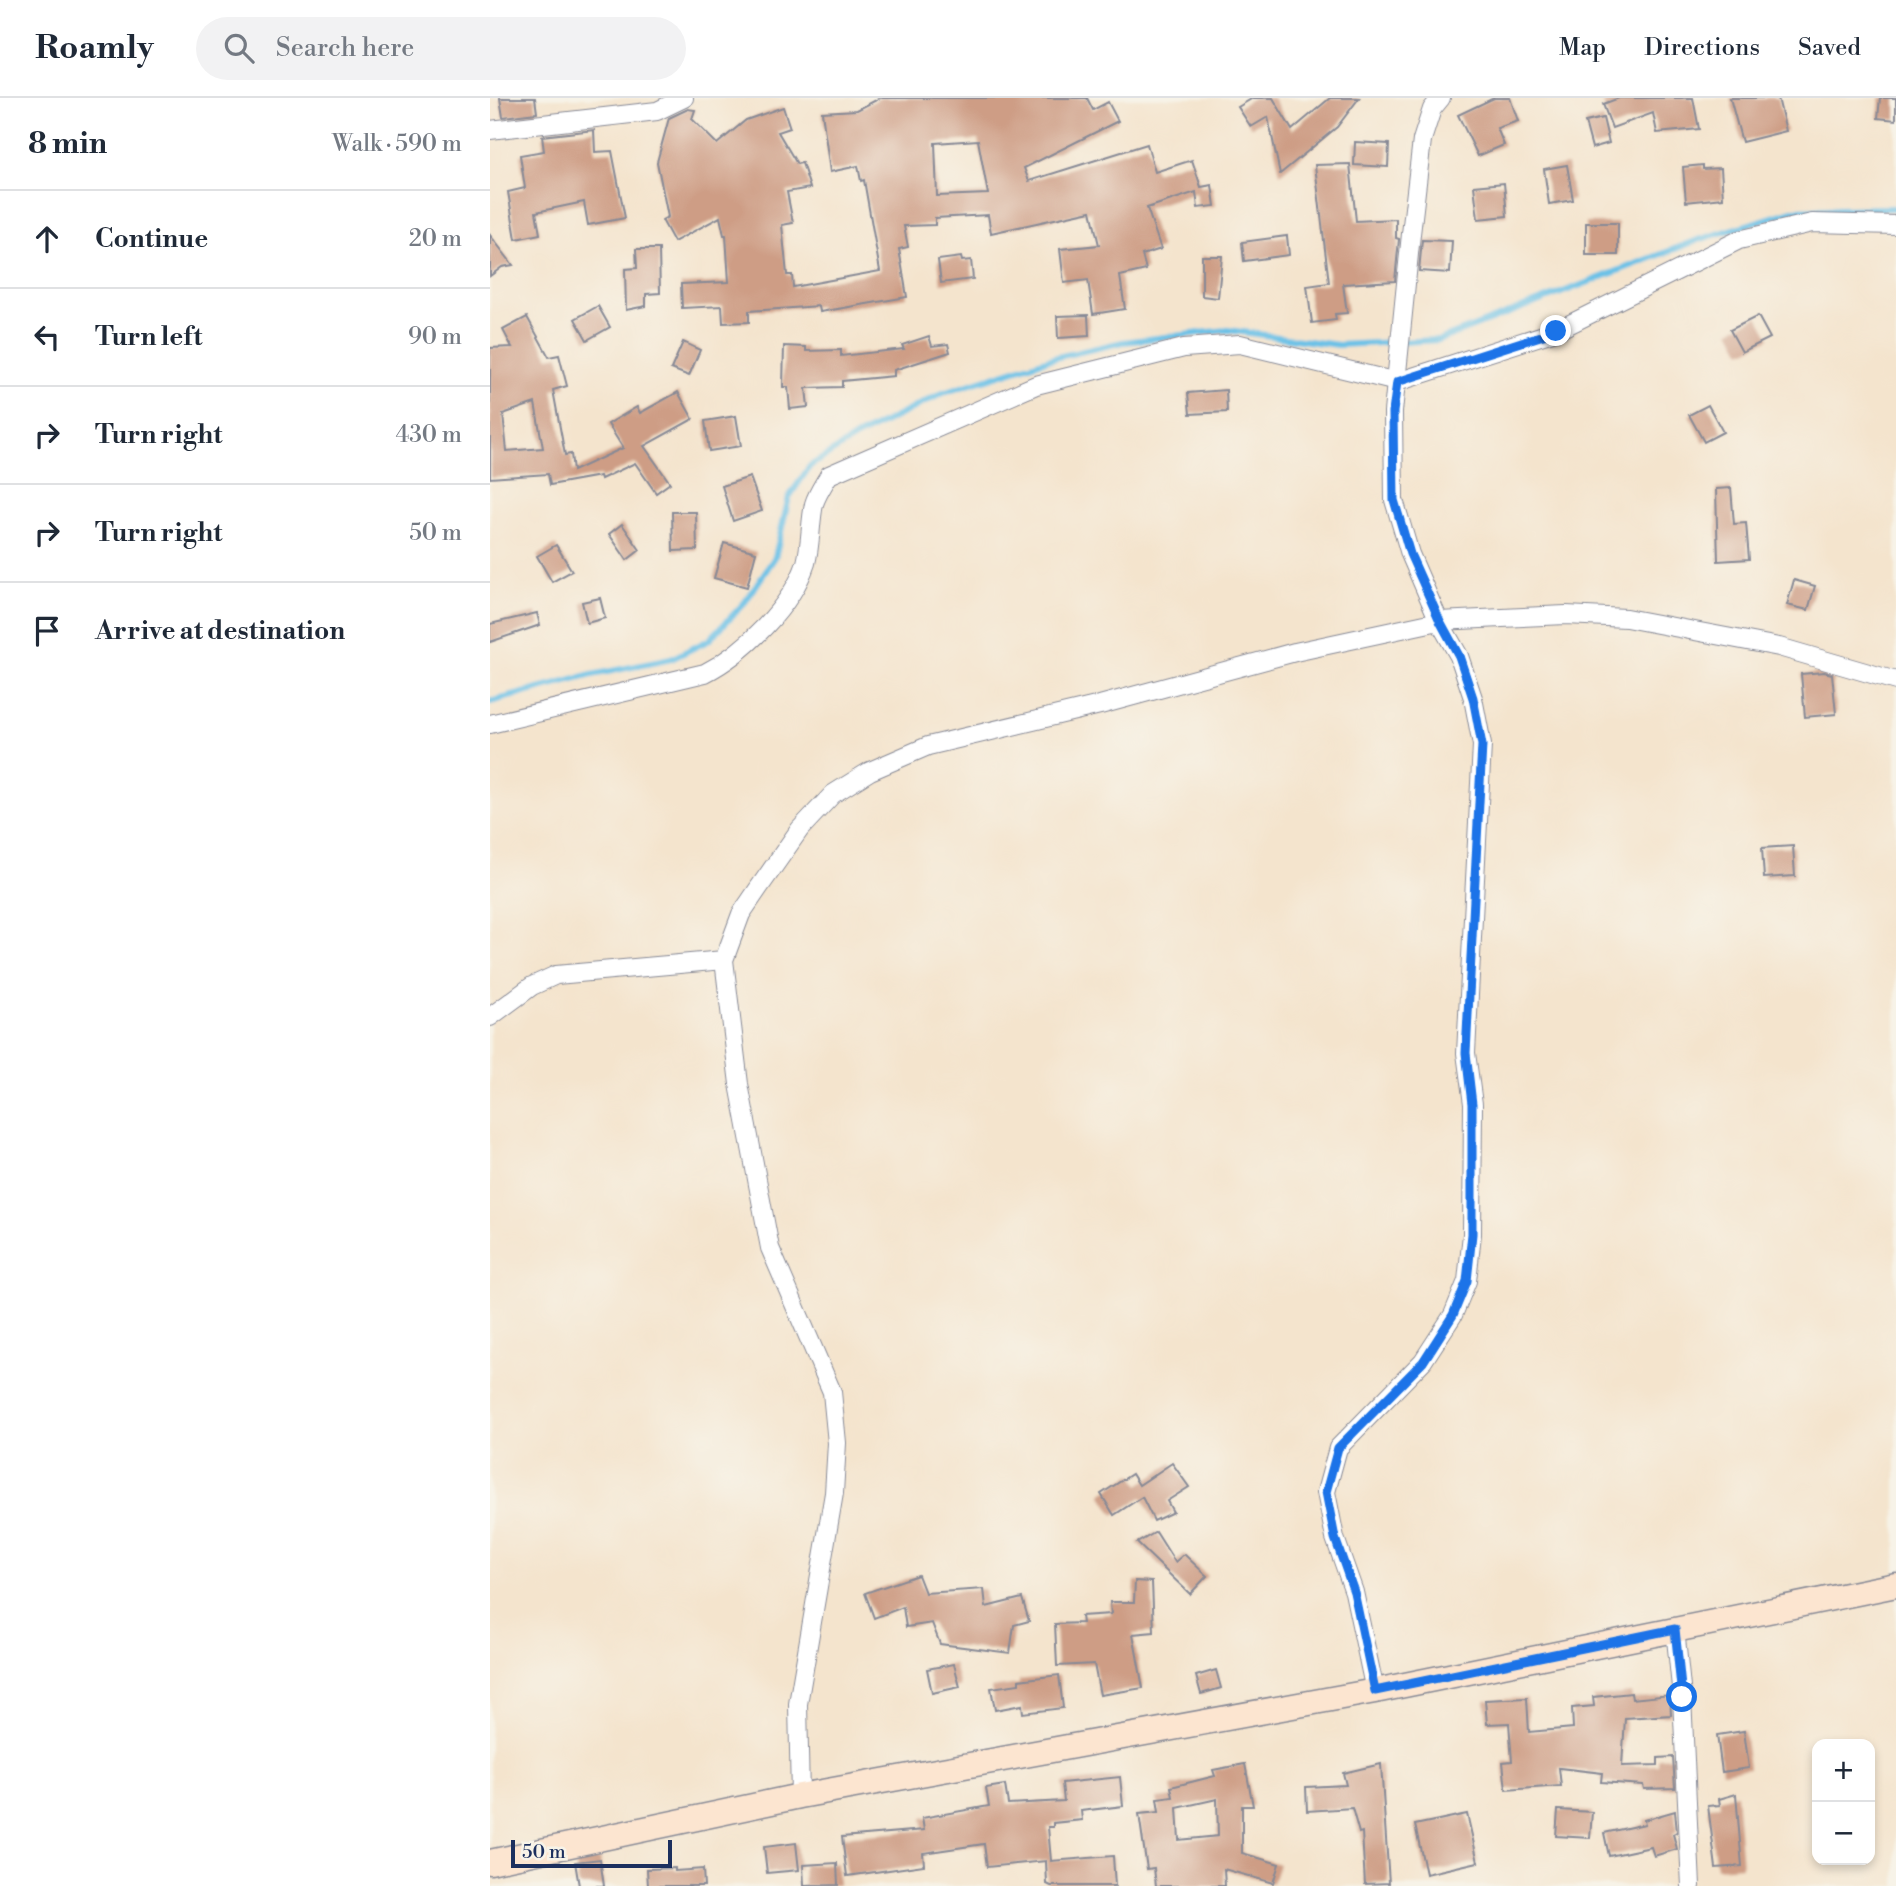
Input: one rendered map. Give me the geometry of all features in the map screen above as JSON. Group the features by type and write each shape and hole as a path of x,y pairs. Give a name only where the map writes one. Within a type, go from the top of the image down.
{"main road":[{"path":"490,1862 800,1796 1375,1691 1896,1585"}],"street":[{"path":"490,130 657,111 684,98"},
{"path":"1375,1691 1354,1592 1335,1538 1326,1492 1338,1448 1423,1362 1453,1315 1467,1281 1472,1234 1472,1104 1466,1053 1482,745 1470,687 1459,656 1410,554 1394,500 1393,412 1422,140 1432,109 1441,98"},
{"path":"490,724 705,673 730,660 764,629 800,576 806,561 815,502 830,475 1036,385 1184,348 1240,344 1397,382 1556,331 1739,240 1812,223 1896,225"},
{"path":"800,1796 798,1704 834,1493 837,1443 832,1392 771,1248 739,1084 724,960 741,914 800,829 833,794 870,771 928,746 1100,705 1296,652 1440,621 1553,615 1626,618 1779,647 1896,681"},
{"path":"490,1017 532,986 556,975 724,960"},
{"path":"1675,1629 1682,1697 1691,1886"}],"building":[{"path":"500,98 535,98 537,113 503,117"},
{"path":"880,98 1087,98 1093,110 1108,102 1118,121 1024,168 1029,181 1147,144 1155,172 1192,160 1201,187 1212,185 1215,206 1198,208 1196,192 1147,208 1161,249 1142,255 1146,270 1120,276 1125,309 1093,314 1088,280 1064,283 1060,249 1099,245 1091,211 991,233 988,215 935,218 935,225 904,226 908,247 899,249 907,297 820,312 819,306 749,311 749,322 723,323 722,306 682,308 681,284 729,282 726,235 720,217 674,242 662,220 668,217 657,162 669,118 688,109 695,110 692,119 717,144 746,120 783,107 790,128 778,132 797,164 802,163 810,188 787,192 793,223 782,225 787,275 792,275 793,287 880,271 864,180 861,181 858,166 830,172 822,112 857,110","holes":["978,140 988,194 937,196 935,143"]},
{"path":"1253,98 1273,98 1292,130 1330,98 1359,98 1337,127 1280,174 1268,117 1251,127 1238,107"},
{"path":"1494,98 1510,98 1518,121 1497,128 1504,145 1478,156 1458,115"},
{"path":"1619,98 1693,98 1699,129 1657,133 1653,113 1612,128 1603,104"},
{"path":"1730,98 1778,98 1786,131 1742,142"},
{"path":"1880,98 1896,98 1896,120 1878,118"},
{"path":"1603,118 1609,143 1592,148 1585,122"},
{"path":"594,130 595,152 612,151 625,218 588,225 584,202 536,212 540,234 516,239 508,192 525,188 520,155 544,151 542,136"},
{"path":"1355,142 1389,144 1388,167 1354,165"},
{"path":"1350,164 1356,221 1396,219 1396,238 1399,239 1395,281 1343,284 1347,313 1335,314 1336,320 1312,323 1307,286 1329,283 1315,165"},
{"path":"1567,165 1573,200 1549,204 1544,169"},
{"path":"1703,165 1703,169 1721,168 1723,198 1686,202 1683,167"},
{"path":"1504,183 1507,216 1478,219 1474,186"},
{"path":"1586,223 1618,223 1618,255 1586,255"},
{"path":"490,235 513,265 502,267 490,276"},
{"path":"1287,236 1289,255 1244,261 1242,242"},
{"path":"1422,240 1452,241 1450,273 1419,271"},
{"path":"636,249 659,249 660,293 646,294 646,306 626,310 625,269 637,268"},
{"path":"1202,256 1222,256 1218,298 1202,296"},
{"path":"961,257 962,261 971,260 973,279 941,283 938,260"},
{"path":"598,306 610,327 587,340 575,319"},
{"path":"1088,315 1089,336 1058,338 1057,316"},
{"path":"1758,316 1770,338 1742,352 1730,330"},
{"path":"527,317 549,357 559,355 567,386 553,390 565,455 571,454 573,471 623,448 608,424 637,407 640,413 678,392 693,419 644,446 670,483 656,493 635,463 601,479 600,476 550,485 548,474 490,478 490,348 512,347 503,330","holes":["535,403 543,448 507,451 503,414"]},
{"path":"929,336 932,346 948,344 950,352 894,370 894,376 842,381 842,387 806,388 808,407 790,409 788,387 783,387 784,346 806,347 806,351 841,350 841,356 904,349 902,345"},
{"path":"683,342 700,350 689,376 671,369"},
{"path":"1226,390 1227,412 1190,414 1188,393"},
{"path":"1708,405 1723,432 1704,442 1689,415"},
{"path":"736,416 741,446 709,451 705,421"},
{"path":"750,477 762,511 733,521 722,486"},
{"path":"1731,488 1734,524 1746,523 1749,559 1718,561 1716,489"},
{"path":"672,512 696,512 697,550 673,551"},
{"path":"622,524 640,550 627,560 609,534"},
{"path":"724,543 756,552 747,587 714,578"},
{"path":"556,545 572,571 552,582 537,556"},
{"path":"1794,580 1815,586 1808,610 1787,605"},
{"path":"600,598 605,618 587,623 582,602"},
{"path":"537,613 540,625 490,642 490,624"},
{"path":"1801,674 1832,674 1836,714 1805,717"},
{"path":"1793,846 1795,876 1764,878 1762,848"},
{"path":"1172,1463 1189,1487 1167,1501 1173,1512 1154,1521 1142,1497 1114,1515 1101,1494 1132,1474 1139,1485"},
{"path":"1156,1532 1175,1562 1184,1554 1207,1576 1190,1594 1137,1543"},
{"path":"918,1575 925,1593 984,1589 986,1607 1022,1598 1029,1621 1014,1625 1010,1653 940,1644 932,1623 906,1627 903,1607 874,1618 865,1593"},
{"path":"1135,1581 1152,1582 1154,1632 1133,1634 1143,1688 1100,1695 1094,1664 1057,1666 1055,1624 1082,1623 1081,1616 1111,1614 1110,1602 1134,1602"},
{"path":"954,1664 960,1687 932,1693 927,1669"},
{"path":"1216,1670 1221,1688 1201,1694 1196,1676"},
{"path":"1059,1675 1063,1708 1023,1713 1022,1705 995,1710 991,1688 1019,1684 1019,1680"},
{"path":"1631,1693 1632,1699 1670,1695 1671,1715 1625,1718 1622,1766 1658,1765 1658,1758 1673,1757 1675,1788 1644,1789 1643,1785 1601,1782 1602,1773 1559,1768 1561,1786 1506,1790 1503,1762 1512,1761 1509,1723 1487,1724 1485,1700 1527,1698 1529,1732 1573,1728 1572,1708 1594,1706 1593,1697"},
{"path":"1744,1731 1749,1768 1722,1772 1717,1735"},
{"path":"1245,1764 1253,1806 1242,1806 1242,1853 1279,1864 1273,1883 1224,1869 1225,1886 1156,1886 1154,1868 1147,1869 1139,1814 1159,1812 1157,1799 1173,1797 1171,1787 1215,1776 1213,1770","holes":["1217,1799 1218,1836 1179,1840 1177,1808"]},
{"path":"1381,1764 1389,1883 1365,1884 1362,1832 1359,1833 1352,1808 1307,1811 1306,1787 1346,1785 1343,1773"},
{"path":"1120,1777 1123,1806 1081,1811 1082,1820 1053,1823 1053,1827 1048,1827 1051,1861 1113,1856 1115,1886 1051,1886 1047,1884 1046,1861 987,1867 984,1844 923,1853 924,1865 847,1876 842,1837 924,1830 922,1818 989,1806 986,1788 1005,1785 1008,1804 1064,1801 1062,1783"},
{"path":"1736,1794 1742,1866 1716,1868 1708,1806 1720,1805 1719,1799"},
{"path":"1558,1810 1592,1812 1590,1838 1556,1836"},
{"path":"1675,1811 1677,1832 1673,1834 1677,1849 1654,1856 1651,1847 1609,1856 1604,1833 1645,1824 1644,1820"},
{"path":"1467,1814 1478,1862 1426,1874 1415,1825"},
{"path":"796,1843 799,1870 767,1873 764,1847"},
{"path":"600,1859 604,1886 579,1886 575,1862"},
{"path":"837,1863 838,1885 804,1886 803,1865"},
{"path":"675,1868 675,1871 703,1869 704,1886 648,1886 647,1869"}],"waterway":[{"path":"490,702 592,675 671,659 709,640 745,602 775,557 789,497 810,466 856,437 943,393 1049,359 1123,342 1227,330 1338,345 1439,340 1698,240 1795,210 1896,208"}],"route":[{"path":"1556,331 1397,382 1393,412 1394,500 1410,554 1459,656 1473,698 1482,745 1471,998 1466,1053 1472,1104 1472,1234 1467,1281 1453,1315 1423,1362 1400,1382 1338,1448 1326,1492 1335,1538 1354,1592 1375,1691 1675,1629 1682,1697"}]}
